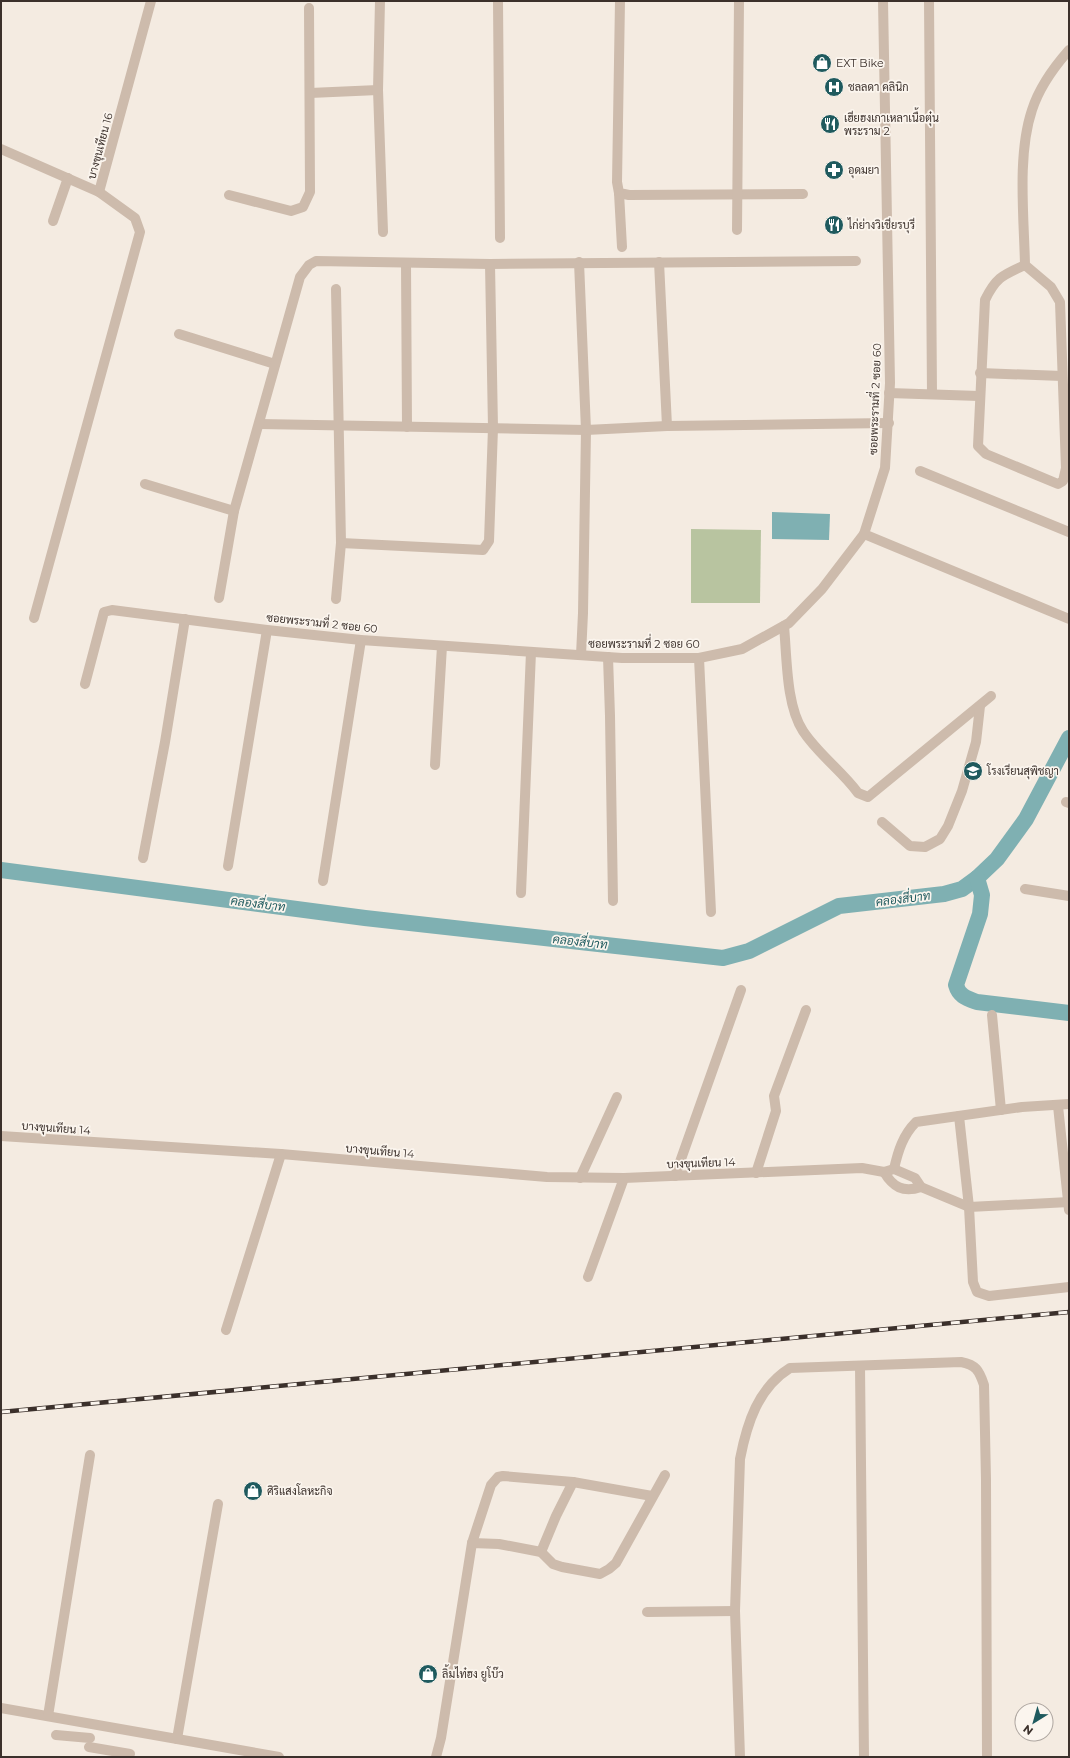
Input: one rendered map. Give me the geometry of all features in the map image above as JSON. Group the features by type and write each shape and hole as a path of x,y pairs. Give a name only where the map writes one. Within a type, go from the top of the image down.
{"street":[{"name":"บางขุนเทียน 16","path":"1,149 99,192 151,1"},
{"path":"380,1 378,90 383,232"},
{"path":"498,1 500,238"},
{"path":"620,1 617,175 622,247"},
{"path":"737,230 736,195 739,1"},
{"name":"ซอยพระรามที่ 2 ซอย 60","path":"85,684 104,612 112,610 267,630 361,640 608,657 699,658 742,648 789,623 822,589 864,534 885,468 889,423 889,393 883,1"},
{"path":"929,1 932,394"},
{"path":"229,195 291,211 304,207 310,192 309,8"},
{"path":"1025,265 1004,274 992,285 985,300 980,373 978,442 979,448 982,452 1046,481 1058,484 1063,481 1066,468 1060,302 1051,287 1025,265 1024,162 1026,135 1033,109 1050,75 1069,50"},
{"path":"310,93 378,90"},
{"path":"53,221 68,178"},
{"path":"34,618 140,232 135,218 99,192"},
{"path":"619,193 629,195 803,194"},
{"path":"219,598 234,511 260,424 275,364 300,277 309,265 316,262 490,264 579,262 856,261"},
{"path":"579,262 586,430 584,613 581,655"},
{"path":"659,262 667,426"},
{"path":"406,263 407,427"},
{"path":"341,543 483,550 489,541 493,428 490,264"},
{"path":"336,288 341,543 336,599"},
{"path":"180,334 275,364"},
{"path":"980,373 1062,376"},
{"path":"889,393 979,396"},
{"path":"260,424 586,430 667,426 889,423"},
{"path":"920,471 1069,532"},
{"path":"145,484 234,511"},
{"path":"864,534 1069,618"},
{"path":"143,858 165,742 185,619"},
{"path":"784,626 791,700 796,717 803,732 862,796 868,797 991,696"},
{"path":"228,866 267,630"},
{"path":"323,881 361,640"},
{"path":"435,765 442,646"},
{"path":"520,893 531,652"},
{"path":"608,657 613,901"},
{"path":"699,658 711,912"},
{"path":"882,822 910,846 925,847 940,839 948,826 962,791 976,742 980,706"},
{"path":"1025,889 1069,896"},
{"path":"675,1176 741,990"},
{"path":"756,1173 776,1111 774,1096 806,1010"},
{"path":"992,1015 1000,1110"},
{"path":"580,1178 617,1097"},
{"path":"894,1169 898,1149 910,1127 916,1122 1000,1110 1069,1104"},
{"path":"880,1171 894,1169 915,1178 921,1187 969,1207 1069,1205 1058,1106"},
{"path":"959,1116 969,1207 973,1282 977,1292 989,1296 1069,1287"},
{"name":"บางขุนเทียน 14","path":"1,1136 281,1154 547,1177 624,1178 862,1168 880,1171"},
{"path":"226,1330 281,1154"},
{"path":"880,1171 890,1183 910,1191 921,1187"},
{"path":"588,1277 624,1178"},
{"path":"740,1757 735,1611 740,1459 744,1439 751,1418 763,1394 777,1377 790,1368 961,1362 972,1364 979,1372 984,1385 986,1480 987,1757"},
{"path":"860,1366 864,1757"},
{"path":"48,1716 90,1455"},
{"path":"472,1543 499,1544 541,1552 554,1564 562,1567 600,1574 616,1563 665,1475"},
{"path":"436,1757 441,1738 472,1543 491,1485 498,1477 503,1476 573,1482 652,1496"},
{"path":"541,1552 556,1516 573,1482"},
{"path":"177,1739 218,1504"},
{"path":"647,1612 735,1611"},
{"path":"1,1708 177,1739 226,1753 279,1757"},
{"path":"89,1747 93,1724"},
{"path":"56,1735 89,1747 130,1754"}],"green space":[{"path":"691,529 761,530 760,603 691,603"}],"water":[{"path":"772,512 830,514 829,540 772,539"}],"waterway":[{"name":"คลองสี่บาท","path":"1,870 365,918 723,958 749,951 839,906 944,894 962,889 977,878 997,859 1026,819 1069,738"},
{"path":"977,878 982,895 980,914 956,985 959,992 966,998 977,1002 1069,1013"}],"railway":[{"path":"1,1412 1069,1312"}],"place":[{"name":"EXT Bike","path":"822,63"},
{"name":"ชลลดา คลินิก","path":"834,87"},
{"name":"เฮียฮงเกาเหลาเนื้อตุ๋น พระราม 2","path":"830,124"},
{"name":"อุดมยา","path":"834,170"},
{"name":"ไก่ย่างวิเชียรบุรี","path":"834,225"},
{"name":"โรงเรียนสุพิชญา","path":"973,771"},
{"name":"ศิริแสงโลหะกิจ","path":"253,1491"},
{"name":"ลิ้มไท๋ฮง ยูโบ๊ว","path":"428,1674"}]}
